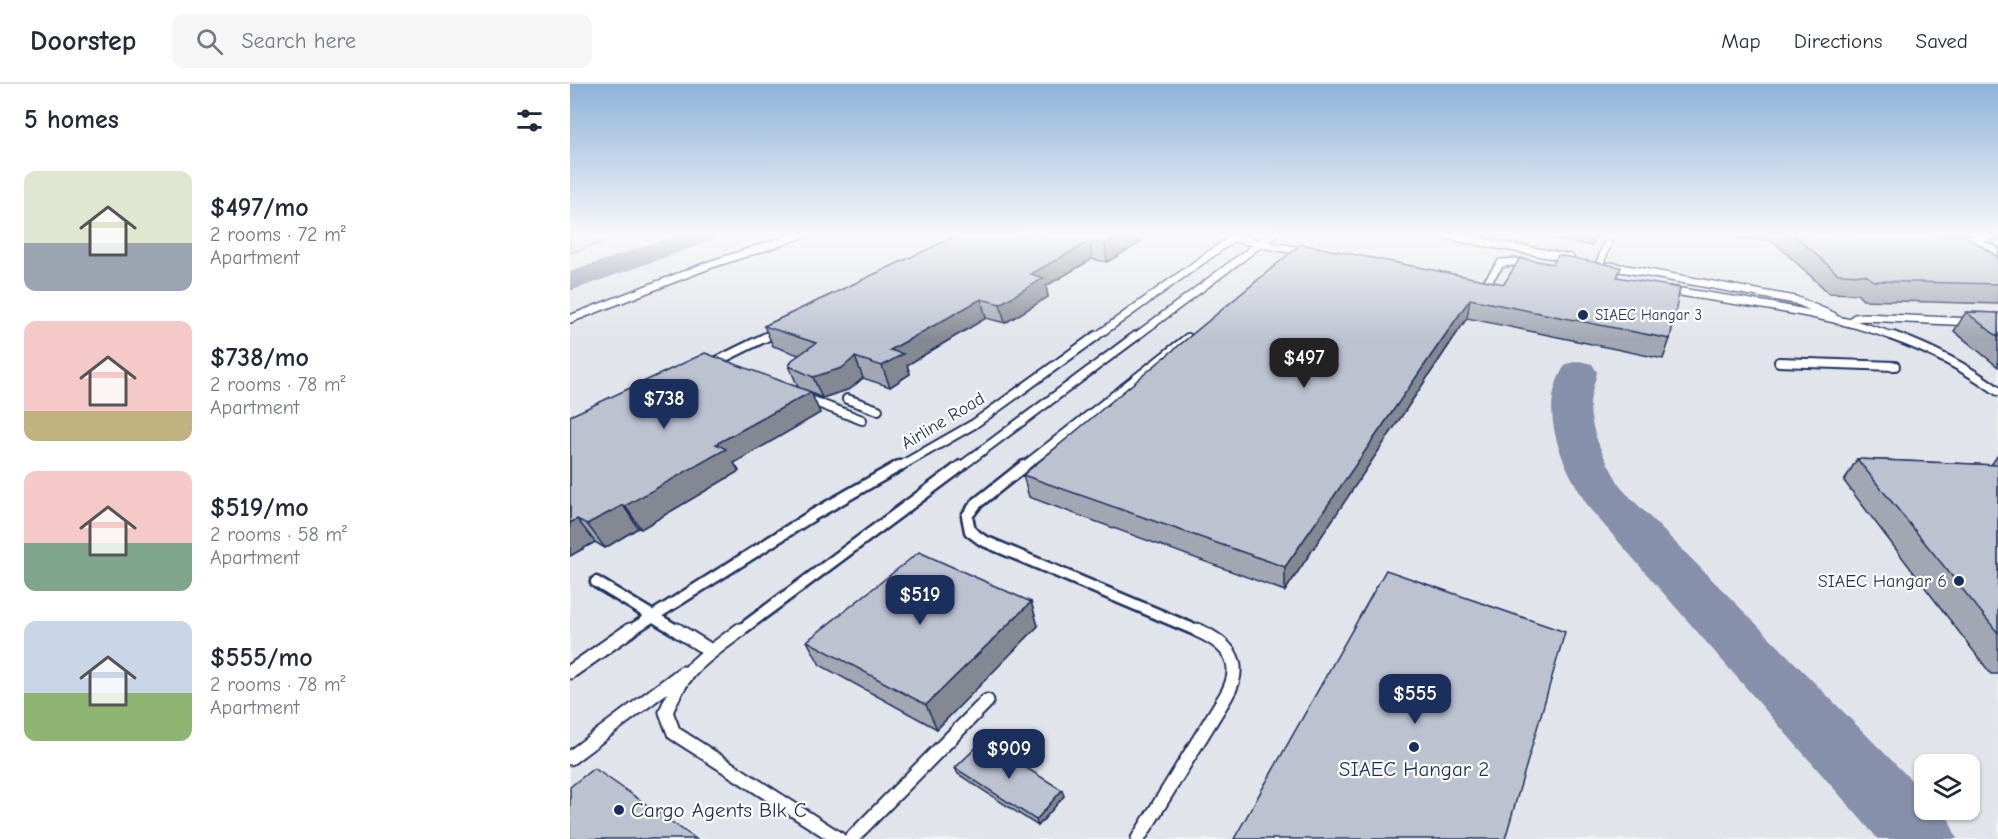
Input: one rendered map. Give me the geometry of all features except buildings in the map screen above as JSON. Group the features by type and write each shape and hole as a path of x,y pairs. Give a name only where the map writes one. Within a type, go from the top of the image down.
{"lane":[{"path":"570,319 698,269"},
{"name":"Airline Road","path":"570,672 651,616 813,514 974,424 1190,269"},
{"path":"570,758 1226,269"},
{"path":"1474,287 1483,285 1498,269"},
{"path":"1633,269 1795,300 1950,358 1978,374 1998,391"},
{"path":"1657,288 1849,322 1864,316 1976,322"},
{"path":"703,368 788,327"},
{"path":"1138,839 1218,707 1231,691 1235,674 1234,659 1228,649 1210,636 982,540 970,531 967,516 976,504 1197,332"},
{"path":"1779,362 1895,366"},
{"path":"713,363 723,367"},
{"path":"798,395 862,420"},
{"path":"848,399 878,410"},
{"path":"596,582 711,651"},
{"path":"690,668 674,691 666,712 674,733 839,839"},
{"path":"852,839 987,700"}],"shaded area":[{"path":"570,269 1998,269 1998,378 1978,363 1998,379 1998,839 570,839"}],"taxiway":[{"path":"570,282 606,269"},
{"path":"1579,372 1571,404 1573,428 1582,453 1606,499 1923,839"}],"place":[{"name":"SIAEC Hangar 3","path":"1583,315"},
{"name":"SIAEC Hangar 6","path":"1959,581"},
{"name":"SIAEC Hangar 2","path":"1414,747"},
{"name":"Cargo Agents Blk C","path":"619,810"}]}
